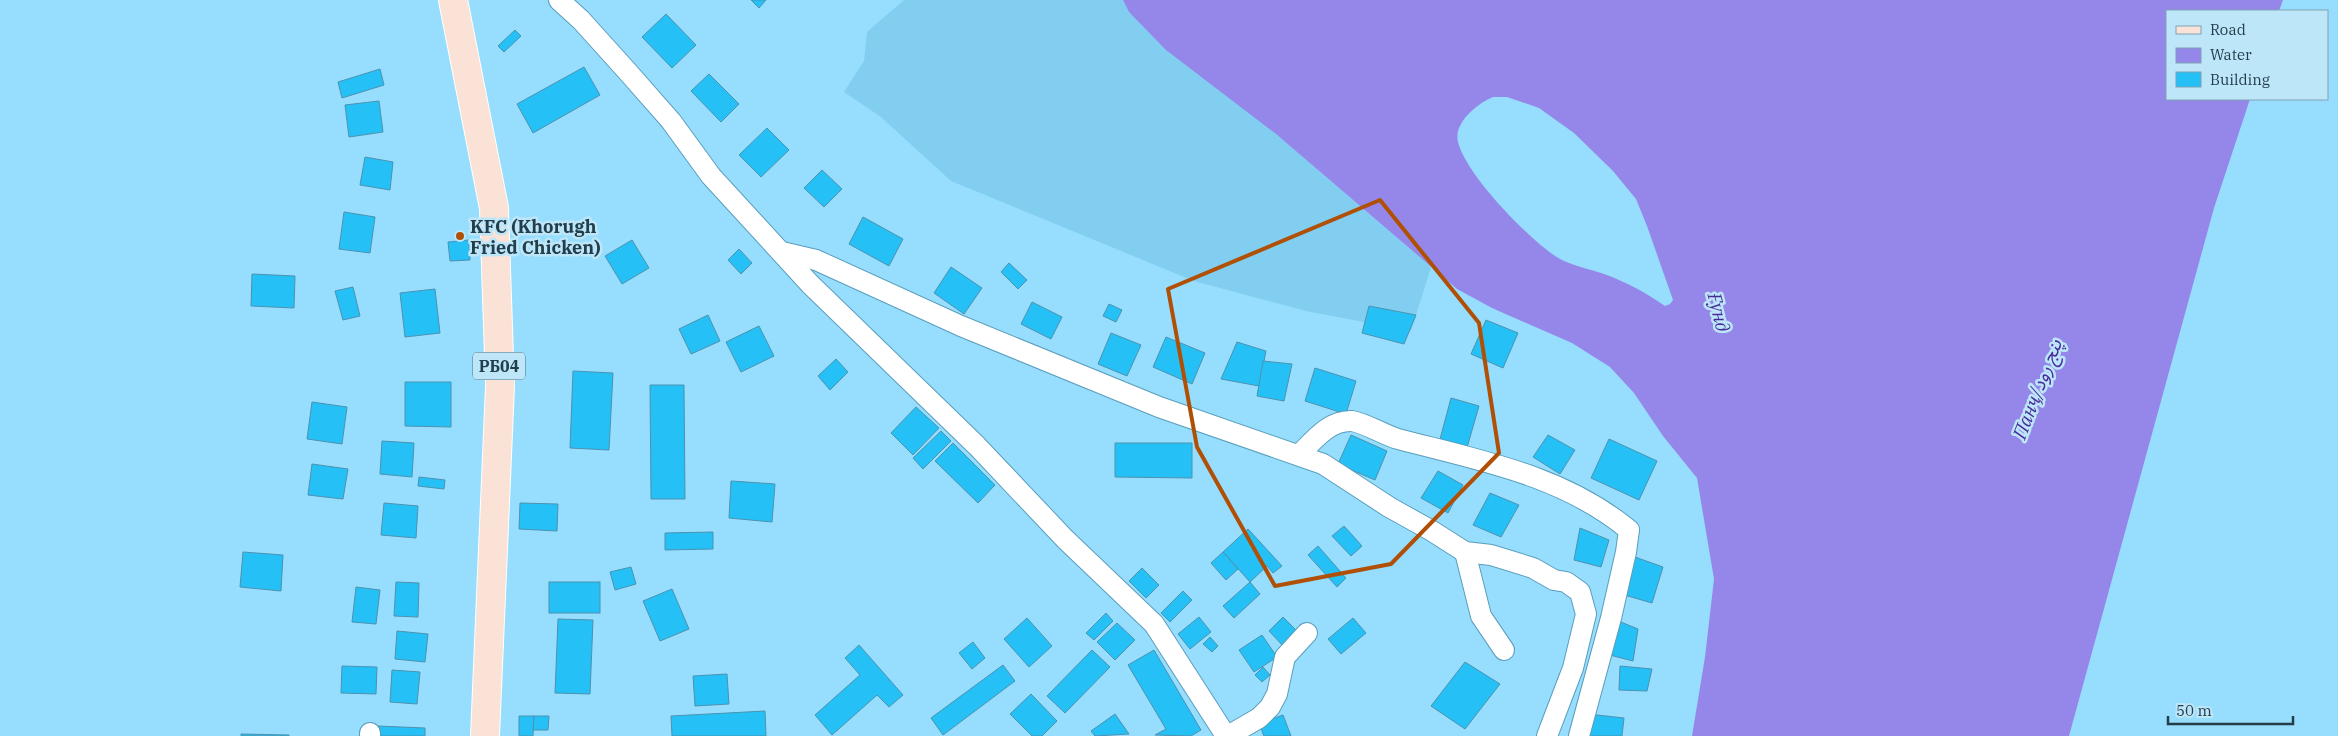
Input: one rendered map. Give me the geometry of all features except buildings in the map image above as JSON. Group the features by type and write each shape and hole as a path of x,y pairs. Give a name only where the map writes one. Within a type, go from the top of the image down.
{"main road":[{"name":"РБ04","path":"453,0 494,208 500,386 485,736"}],"street":[{"path":"560,0 621,64 671,121 711,176 810,284 977,446 1065,539 1154,624 1227,736 1259,718 1270,707 1278,694 1285,657 1307,633"},
{"path":"782,252 816,260 961,326 1159,407 1323,464 1389,507 1465,552 1491,555 1533,568 1554,580 1566,582 1580,592 1586,614 1573,668 1547,736"},
{"path":"1299,455 1331,425 1352,422 1392,437 1498,464 1550,482 1598,507 1628,530 1626,552 1611,618 1579,736"},
{"path":"1465,552 1481,616 1504,650"}],"highlighted area":[{"path":"1380,200 1479,323 1499,453 1391,564 1275,586 1197,447 1168,289"}],"shaded area":[{"path":"904,0 1123,0 1129,12 1276,134 1431,267 1411,331 1306,311 1194,281 951,181 881,117 844,92 864,61 867,32"}],"water":[{"path":"1123,0 2283,0 2279,10 2166,10 2166,100 2250,100 2214,208 2069,736 1692,736 1705,657 1714,579 1697,478 1663,436 1634,393 1610,367 1572,343 1492,308 1457,289 1276,134 1166,50 1129,12","holes":["1493,97 1507,97 1539,108 1574,133 1613,171 1636,199 1673,300 1670,304 1665,306 1620,280 1560,259 1517,223 1473,172 1463,156 1457,135 1463,121 1474,109"]}],"place":[{"name":"KFC (Khorugh Fried Chicken)","path":"460,236"}],"water label":[{"name":"Ғунд","path":"1719,312"},
{"name":"Панҷ/پنج رود","path":"2037,389"}]}
